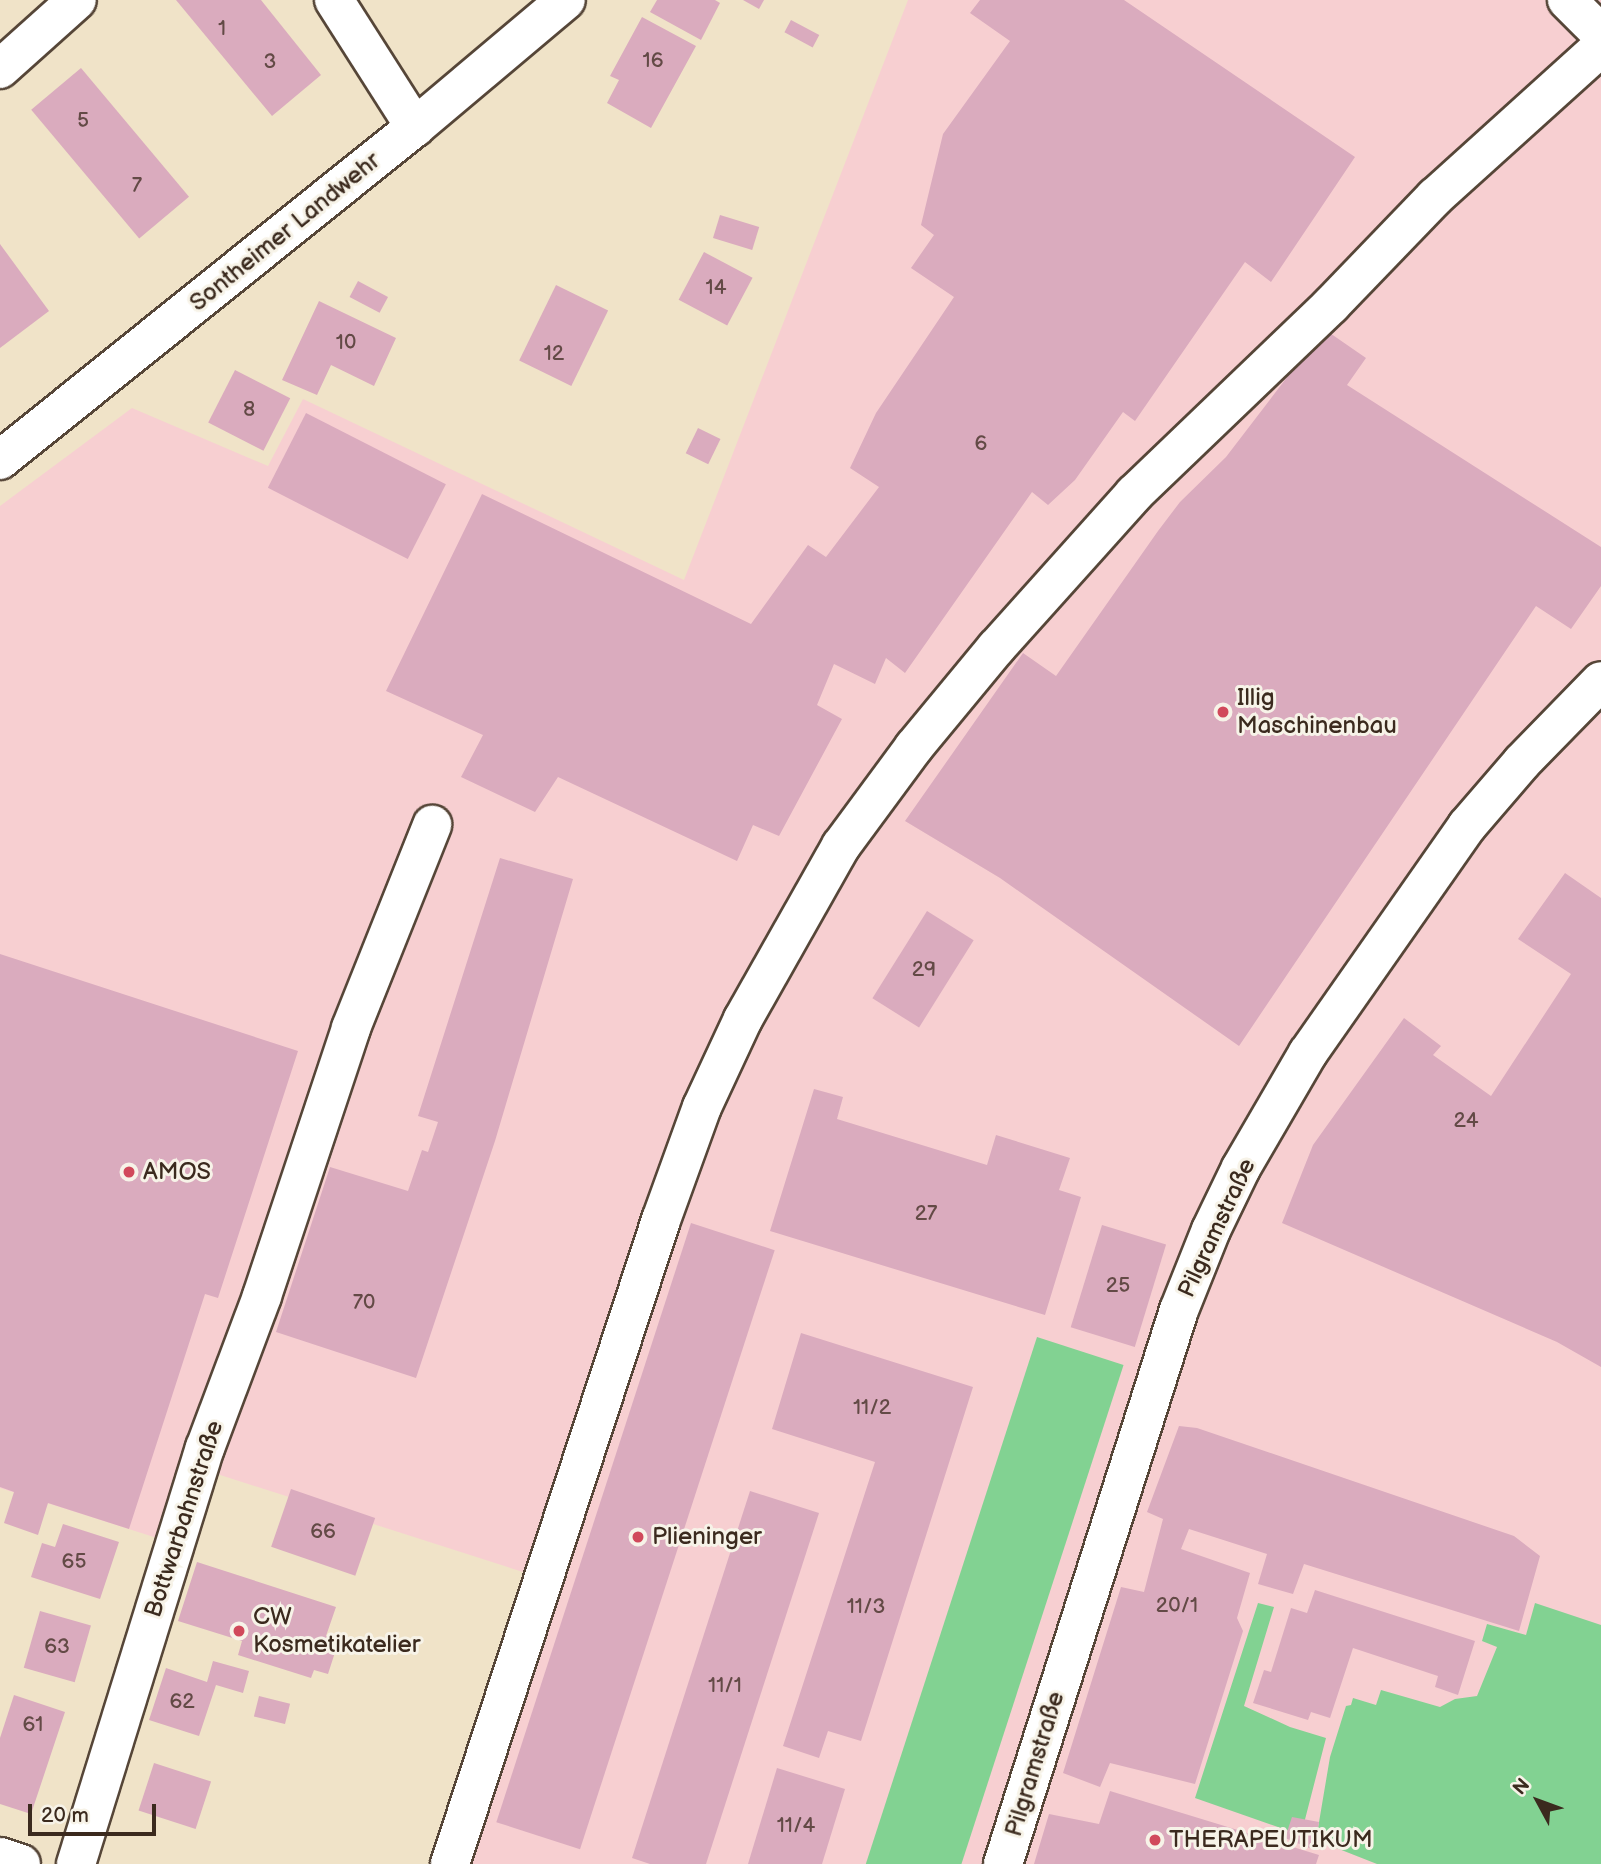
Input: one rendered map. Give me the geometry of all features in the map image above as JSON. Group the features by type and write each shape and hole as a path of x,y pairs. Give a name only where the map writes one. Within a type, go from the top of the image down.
{"street":[{"path":"0,69 77,0"},
{"path":"334,0 415,127"},
{"name":"Sontheimer Landwehr","path":"0,460 415,127 566,0"},
{"path":"1567,0 1601,34"},
{"path":"450,1864 661,1220 702,1107 743,1019 841,846 914,747 988,658 1134,494 1331,305 1435,197 1601,47"},
{"name":"Pilgramstraße","path":"1003,1864 1179,1310 1211,1230 1241,1168 1308,1053 1466,826 1522,762 1601,681"},
{"name":"Bottwarbahnstraße","path":"76,1864 205,1448 303,1178 351,1028 432,825"},
{"path":"0,1857 21,1864"}],"shaded area":[{"path":"908,0 1601,0 1601,1864 466,1864 548,1580 183,1463 157,1538 0,1488 0,506 132,408 268,466 303,399 684,580"}],"green space":[{"path":"1037,1337 1124,1365 961,1864 866,1864"},
{"path":"1258,1603 1274,1607 1244,1706 1290,1727 1326,1738 1301,1835 1195,1798"},
{"path":"1535,1603 1601,1625 1601,1864 1377,1864 1316,1840 1330,1757 1346,1706 1351,1705 1353,1698 1376,1705 1381,1690 1440,1707 1455,1699 1477,1696 1497,1647 1482,1641 1487,1624 1526,1635"}],"building":[{"path":"176,0 261,0 321,75 272,116"},
{"path":"657,0 715,0 720,3 701,40 650,12"},
{"path":"743,0 764,0 759,9"},
{"path":"980,0 1124,0 1355,157 1271,282 1245,262 1135,421 1123,412 1075,480 1048,505 1032,492 905,673 886,658 875,684 834,664 817,705 842,719 779,836 753,825 737,861 558,777 535,812 461,777 483,735 386,691 482,494 751,624 808,545 826,557 879,487 850,468 876,413 954,297 911,268 934,235 921,225 943,134 1010,41 970,13"},
{"path":"642,17 696,46 651,128 607,103 619,80 610,76"},
{"path":"791,20 819,35 813,47 784,32"},
{"path":"81,68 189,197 139,238 31,110"},
{"path":"720,215 759,227 752,250 713,238"},
{"path":"0,244 49,311 0,348"},
{"path":"704,252 753,278 727,326 679,300"},
{"path":"358,281 388,297 380,313 350,297"},
{"path":"556,285 608,310 571,386 519,360"},
{"path":"319,301 396,338 374,386 331,365 317,395 282,380"},
{"name":"Illig Maschinenbau","path":"1324,329 1366,358 1347,385 1601,547 1601,586 1571,629 1536,606 1239,1046 1000,878 905,821 1023,653 1056,676 1180,502 1226,457"},
{"path":"235,370 290,398 263,451 208,423"},
{"path":"306,413 446,484 408,559 268,488"},
{"path":"698,428 720,439 708,464 686,453"},
{"path":"500,858 573,879 495,1141 416,1378 276,1332 330,1167 408,1191 422,1150 428,1152 438,1122 418,1116"},
{"path":"1565,873 1601,898 1601,1367 1557,1342 1282,1223 1313,1145 1404,1018 1441,1046 1433,1055 1491,1096 1571,974 1518,939"},
{"path":"927,911 974,940 919,1027 872,998"},
{"name":"AMOS","path":"0,954 298,1051 218,1298 205,1294 129,1529 48,1503 38,1535 4,1523 14,1492 0,1487"},
{"path":"814,1089 843,1097 837,1119 987,1165 996,1135 1070,1158 1059,1190 1081,1197 1045,1315 770,1231"},
{"name":"Plieninger","path":"691,1223 775,1250 580,1849 496,1822"},
{"path":"1102,1225 1166,1245 1135,1347 1071,1327"},
{"path":"801,1333 973,1387 861,1741 828,1731 819,1758 783,1746 875,1462 772,1429"},
{"path":"1179,1426 1197,1428 1514,1536 1540,1556 1519,1631 1304,1564 1293,1594 1258,1584 1267,1554 1189,1529 1181,1549 1250,1573 1237,1618 1243,1631 1195,1784 1110,1763 1100,1787 1063,1773 1121,1587 1144,1592 1163,1519 1147,1512"},
{"path":"291,1489 375,1518 355,1576 271,1547"},
{"path":"750,1491 819,1513 706,1864 650,1864 632,1858"},
{"path":"63,1524 119,1542 100,1599 31,1577 42,1543 55,1547"},
{"path":"197,1562 336,1607 326,1636 339,1640 328,1674 314,1670 311,1678 238,1655 242,1641 178,1621"},
{"path":"1315,1590 1475,1641 1458,1695 1435,1687 1438,1676 1353,1648 1330,1718 1311,1712 1308,1720 1253,1703 1264,1670 1271,1672 1291,1608 1307,1613"},
{"path":"40,1611 91,1626 75,1682 24,1668"},
{"path":"213,1661 249,1671 243,1693 216,1685 199,1736 149,1720 166,1668 207,1682"},
{"path":"14,1695 65,1712 31,1814 0,1804 0,1738"},
{"path":"259,1696 290,1704 285,1724 254,1716"},
{"path":"154,1763 211,1782 196,1829 139,1811"},
{"path":"777,1768 845,1789 822,1864 748,1864"},
{"name":"THERAPEUTIKUM","path":"1110,1791 1319,1855 1316,1864 1034,1864 1049,1814 1099,1824"},
{"path":"1292,1817 1319,1822 1314,1850 1285,1838"}],"place":[{"name":"Illig Maschinenbau","path":"1223,712"},
{"name":"AMOS","path":"129,1172"},
{"name":"Plieninger","path":"638,1537"},
{"name":"CW Kosmetikatelier","path":"239,1631"},
{"name":"THERAPEUTIKUM","path":"1155,1840"}]}
